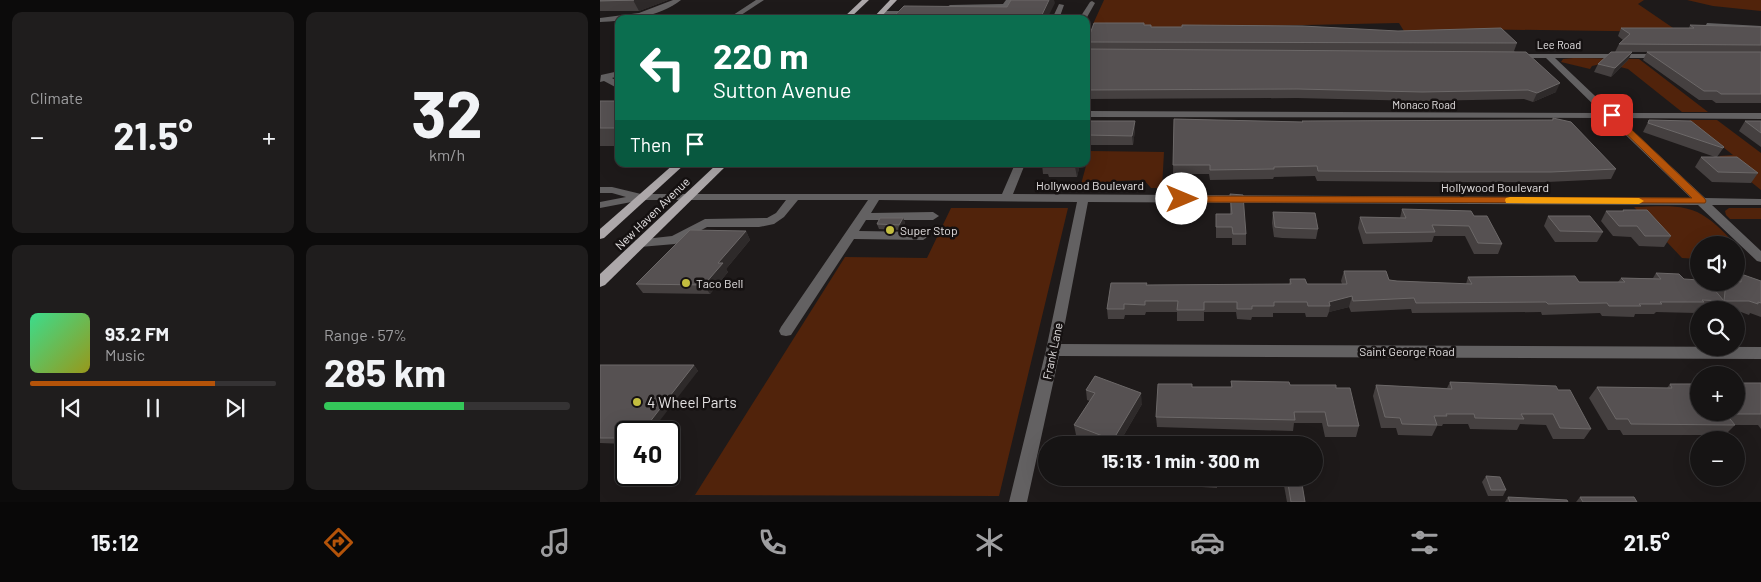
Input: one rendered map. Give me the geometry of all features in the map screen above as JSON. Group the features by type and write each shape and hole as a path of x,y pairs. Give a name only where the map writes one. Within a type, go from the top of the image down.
{"main road":[{"path":"849,15 866,0"},
{"path":"882,0 882,12"},
{"path":"879,15 894,0"},
{"name":"New Haven Avenue","path":"600,235 677,167"},
{"name":"New Haven Avenue","path":"600,282 720,167"}],"street":[{"path":"647,15 678,0"},
{"path":"737,15 761,0"},
{"path":"942,10 1001,13 1007,3"},
{"path":"1084,15 1092,3"},
{"path":"1057,15 1061,5"},
{"path":"907,15 924,10"},
{"path":"882,12 898,15"},
{"path":"600,20 615,19"},
{"path":"1710,25 1761,28"},
{"name":"Lee Road","path":"1509,56 1674,56"},
{"path":"1548,56 1761,258"},
{"path":"602,78 615,74"},
{"path":"602,78 615,84"},
{"name":"Monaco Road","path":"1090,114 1761,116"},
{"path":"1006,198 1019,167"},
{"path":"600,190 612,190 642,197"},
{"path":"640,243 675,240 705,222 759,223 770,221 780,215 795,196"},
{"name":"Hollywood Boulevard","path":"642,197 795,196 1761,202"},
{"path":"600,205 642,197"},
{"path":"786,331 876,197"},
{"name":"Frank Lane","path":"1018,502 1053,350 1082,199"},
{"path":"863,217 933,216"},
{"path":"850,235 923,236"},
{"name":"Saint George Road","path":"1053,350 1761,353"}],"shaded area":[{"path":"1104,0 1644,0 1638,4 1679,32 1463,29 1407,36 1399,23 1116,29 1093,24"},
{"path":"1687,0 1761,0 1761,11 1713,6"},
{"path":"1563,59 1639,59 1708,112 1682,112 1628,69 1605,63 1592,66 1590,69 1561,62"},
{"path":"1689,120 1717,120 1761,153 1761,190 1719,156 1733,155"},
{"path":"1090,151 1164,152 1162,188 1151,188 1144,180 1116,181 1115,188 1080,188 1086,167 1090,167"},
{"path":"1672,206 1691,210 1711,221 1728,236 1690,236 1690,258 1682,258 1634,207"},
{"path":"951,208 1068,208 999,496 695,495 845,257 927,258"},
{"path":"1729,208 1761,208 1761,219 1730,219 1725,211"}],"building":[{"path":"600,0 634,0 600,1"},
{"path":"1011,0 1049,0 1042,15 895,15 904,6 1007,7"},
{"path":"1094,23 1144,23 1144,25 1151,25 1151,27 1182,27 1182,25 1302,26 1398,31 1501,28 1517,43 1090,42 1090,34"},
{"path":"1690,25 1761,27 1761,45 1619,44 1630,34 1621,28 1694,28"},
{"path":"1090,49 1526,52 1560,83 1537,93 1528,90 1422,92 1298,89 1090,90"},
{"path":"1611,52 1632,52 1615,68 1598,64"},
{"path":"1647,52 1761,52 1761,94 1721,94 1717,91 1704,91"},
{"path":"600,101 615,101 615,128 600,128"},
{"path":"1553,118 1571,122 1616,169 1551,172 1318,171 1317,166 1210,170 1210,165 1173,165 1174,119 1303,122 1553,120"},
{"path":"1649,120 1691,121 1724,147 1648,123"},
{"path":"1090,121 1135,121 1132,136 1090,135"},
{"path":"1745,121 1761,121 1761,133"},
{"path":"1701,157 1737,157 1758,173 1718,172"},
{"path":"1230,194 1243,195 1246,234 1233,234 1232,227 1216,227 1216,214 1232,214"},
{"path":"1402,209 1471,211 1474,216 1487,216 1502,244 1478,243 1469,226 1432,225 1435,232 1366,233 1360,217 1406,218"},
{"path":"1647,210 1671,236 1645,236 1637,226 1619,226 1606,211"},
{"path":"1273,212 1315,213 1318,229 1275,227"},
{"path":"1548,216 1590,216 1603,232 1560,231"},
{"path":"880,218 903,218 899,225 877,224"},
{"path":"690,230 746,231 718,263 723,263 704,285 636,284"},
{"path":"1344,271 1386,271 1389,280 1397,281 1472,284 1468,277 1575,276 1579,282 1625,282 1621,278 1661,279 1656,273 1679,274 1684,279 1690,279 1690,291 1716,291 1724,301 1702,300 1639,304 1641,306 1609,306 1607,303 1548,304 1546,302 1416,303 1414,298 1353,301 1352,296 1329,302 1330,306 1308,306 1307,302 1274,302 1274,306 1252,306 1252,309 1237,309 1237,302 1204,302 1204,310 1177,310 1178,301 1145,301 1145,305 1124,304 1124,309 1107,309 1111,283 1147,283 1146,285 1291,284 1290,279 1305,279 1307,284 1347,284"},
{"path":"1745,275 1761,281 1761,303 1724,301 1725,291 1745,291"},
{"name":"4 Wheel Parts","path":"600,365 694,365 651,421 615,421 615,438 600,438"},
{"path":"1095,376 1141,393 1115,436 1103,436 1074,425 1095,393 1086,390"},
{"path":"1231,381 1289,382 1290,385 1336,385 1336,388 1350,388 1359,426 1328,426 1325,412 1294,412 1295,420 1156,417 1158,384 1192,384 1192,387 1232,387"},
{"path":"1450,382 1556,386 1558,390 1570,390 1591,429 1560,428 1553,414 1521,414 1524,419 1475,418 1474,414 1446,414 1447,416 1434,416 1437,425 1402,424 1400,418 1385,417 1376,385 1452,389"},
{"path":"1745,383 1761,383 1761,414 1745,414"},
{"path":"1670,384 1690,384 1690,421 1732,421 1735,425 1631,424 1628,419 1616,419 1597,387 1672,388"},
{"path":"1486,476 1500,477 1506,490 1491,490"},
{"path":"1288,486 1302,486 1305,502 1291,502"},
{"path":"1508,497 1567,500 1568,502 1510,502"},
{"path":"1580,497 1634,497 1637,502 1583,502"}],"slow traffic":[{"path":"1510,200 1639,201"}],"place":[{"name":"Super Stop","path":"890,230"},
{"name":"Taco Bell","path":"686,283"},
{"name":"4 Wheel Parts","path":"637,402"}],"route":[{"path":"1182,199 1701,201 1612,115"}]}
